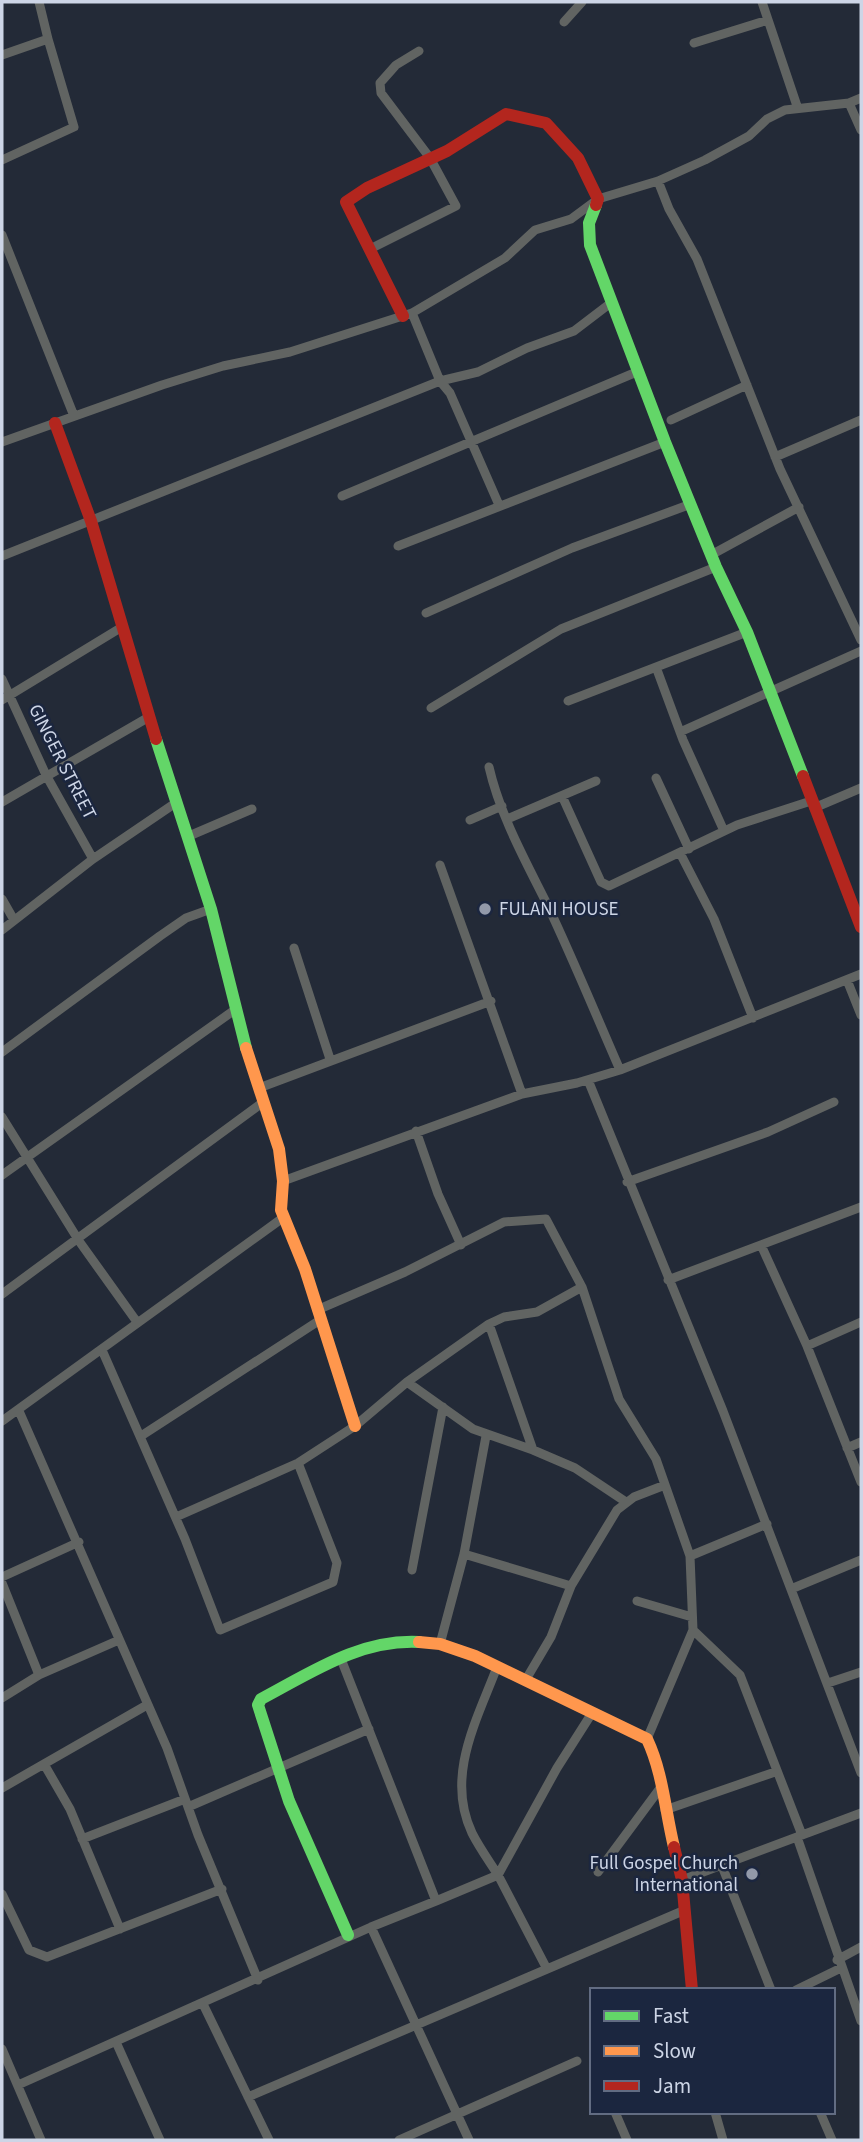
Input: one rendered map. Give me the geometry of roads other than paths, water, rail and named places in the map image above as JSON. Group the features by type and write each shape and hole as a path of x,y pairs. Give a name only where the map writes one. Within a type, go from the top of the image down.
{"street":[{"path":"2,159 74,127 39,2"},
{"path":"564,22 582,2"},
{"path":"761,2 797,106"},
{"path":"694,43 768,20"},
{"path":"2,55 48,39"},
{"path":"372,248 456,206 430,158 381,93 380,83 397,65 419,51"},
{"path":"2,442 223,366 290,352 408,314 505,258 536,230 571,219 598,199 658,181 705,160 749,136 767,119 797,106 849,103 861,98"},
{"path":"849,103 861,130"},
{"path":"499,505 469,443 450,393 440,381 408,314 346,202 367,188 447,151 496,118 518,115 546,123 556,133 578,158 598,199 589,223 590,245 665,442 714,561 747,632 861,927"},
{"path":"658,181 669,209 697,259 775,457 861,640"},
{"path":"2,235 74,416"},
{"path":"2,556 440,381 478,372 527,348 574,331 612,302"},
{"path":"342,496 639,371"},
{"path":"671,420 747,385"},
{"path":"775,457 861,420"},
{"path":"55,422 91,521 121,627 211,909 262,1103 279,1149 283,1181 280,1203 355,1426"},
{"path":"398,546 665,442"},
{"path":"426,613 572,548 691,504"},
{"path":"430,708 561,629 714,561 799,507"},
{"path":"6,697 121,627"},
{"path":"569,701 747,632"},
{"path":"680,732 861,651"},
{"path":"656,667 680,732 724,831"},
{"name":"GINGER STREET","path":"2,680 6,697 93,859"},
{"path":"2,802 149,716"},
{"path":"489,767 507,819 620,1070"},
{"path":"656,778 753,1017"},
{"path":"507,819 596,781"},
{"path":"562,796 604,886 724,831 861,788"},
{"path":"2,930 93,859 177,802"},
{"path":"470,820 502,806"},
{"path":"189,836 252,809"},
{"path":"440,866 491,1001 522,1094"},
{"path":"2,899 14,920"},
{"path":"2,1052 186,918 211,909"},
{"path":"294,948 330,1059"},
{"path":"283,1181 522,1094 588,1080 620,1070 861,974"},
{"path":"847,980 861,1015"},
{"path":"258,1088 491,1001"},
{"path":"2,1175 236,1009"},
{"path":"588,1080 767,1524 861,1773"},
{"path":"627,1182 768,1132 834,1102"},
{"path":"2,1294 79,1241 262,1103"},
{"path":"2,1117 79,1241 137,1322"},
{"path":"416,1131 438,1194 461,1245"},
{"path":"668,1280 861,1207"},
{"path":"2,1421 285,1217"},
{"path":"141,1436 318,1315 510,1220 546,1219 582,1287 619,1399 656,1459 690,1556 693,1630 647,1739"},
{"path":"761,1245 807,1346 861,1482"},
{"path":"176,1517 298,1463 355,1426 407,1382 489,1324 504,1317 537,1312 582,1287"},
{"path":"807,1346 861,1322"},
{"path":"489,1324 534,1450"},
{"path":"102,1350 176,1517 220,1630 333,1582 337,1563 298,1463"},
{"path":"407,1382 458,1420 486,1436 534,1450 586,1475 626,1502"},
{"path":"412,1570 443,1407"},
{"path":"19,1411 79,1542 167,1748 258,1980"},
{"path":"440,1644 464,1554 486,1436"},
{"path":"847,1448 861,1443"},
{"path":"525,1681 547,1643 571,1587 600,1535 626,1502 665,1485"},
{"path":"690,1556 767,1524"},
{"path":"2,1577 79,1542"},
{"path":"464,1554 571,1587"},
{"path":"791,1589 861,1560"},
{"path":"2,1583 39,1675"},
{"path":"637,1601 692,1617"},
{"path":"693,1630 740,1675 799,1836 839,1964 861,2021"},
{"path":"2,1698 39,1675 119,1640"},
{"path":"348,1935 317,1871 277,1768 259,1712 261,1699 355,1650 376,1643 398,1641 440,1644 497,1667 647,1739 660,1766 665,1810 682,1880 692,1988"},
{"path":"341,1659 436,1901"},
{"path":"497,1667 464,1753 460,1788 471,1832 498,1875 547,1969"},
{"path":"828,1683 861,1672"},
{"path":"2,1788 147,1705"},
{"path":"18,2085 258,1980 348,1935 498,1875 557,1768 592,1713"},
{"path":"82,1839 187,1803 369,1729"},
{"path":"44,1764 70,1809 120,1929"},
{"path":"665,1810 775,1772"},
{"path":"598,1872 661,1787"},
{"path":"682,1880 861,1813"},
{"path":"722,1866 770,1988"},
{"path":"2,1894 29,1950 38,1955 59,1955 222,1889"},
{"path":"248,2097 685,1910"},
{"path":"370,1927 469,2140"},
{"path":"799,1988 861,1947"},
{"path":"203,2004 269,2140"},
{"path":"116,2042 160,2140"},
{"path":"2,2049 41,2140"},
{"path":"399,2140 577,2061"},
{"path":"616,2114 627,2140"},
{"path":"716,2114 723,2140"},
{"path":"821,2114 832,2140"}],"place":[{"name":"FULANI HOUSE","path":"485,909"},
{"name":"Full Gospel Church International","path":"752,1874"}]}
